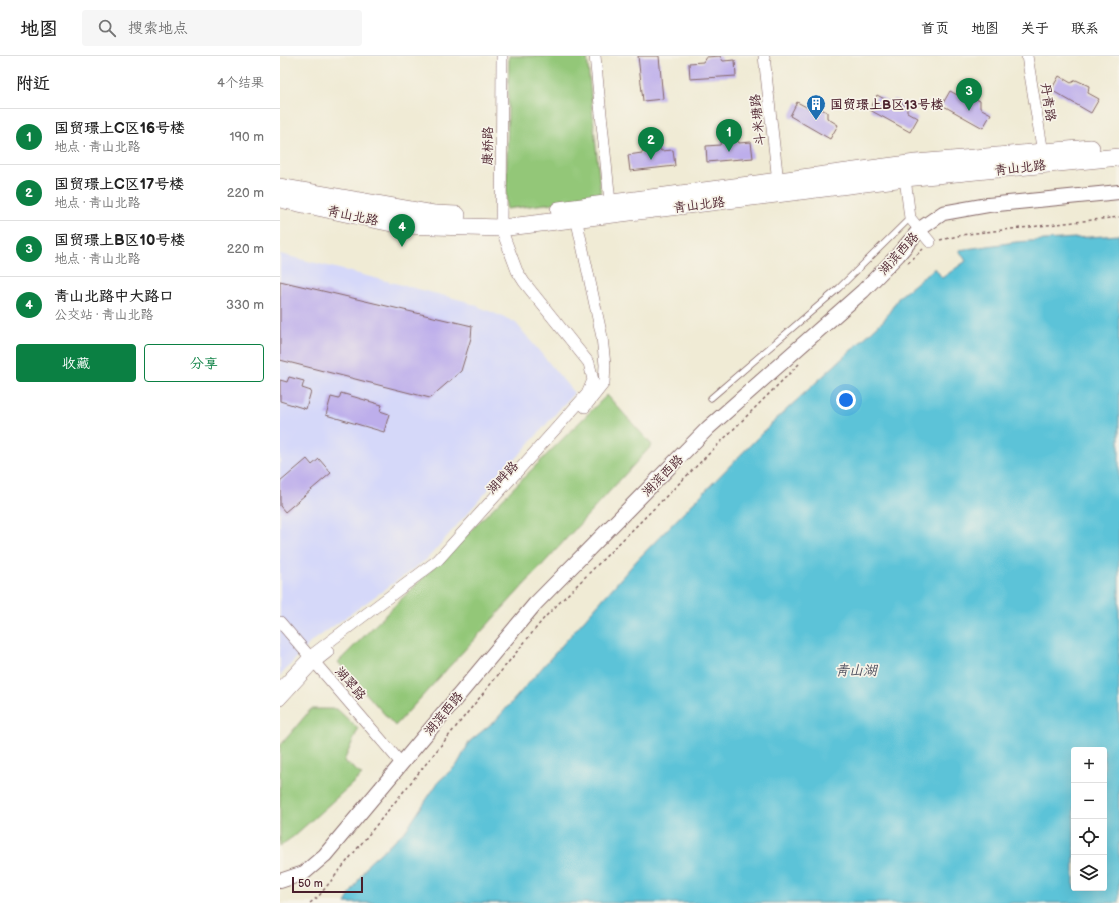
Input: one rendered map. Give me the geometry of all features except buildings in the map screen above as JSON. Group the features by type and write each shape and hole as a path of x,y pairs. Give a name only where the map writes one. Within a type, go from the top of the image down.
{"main road":[{"name":"青山北路","path":"575,213 610,202 778,182 916,163 1043,153 1119,145"},
{"name":"青山北路","path":"280,199 401,225 502,227 575,213 1119,157"},
{"name":"青山北路","path":"280,187 502,227"}],"street":[{"name":"康桥路","path":"502,56 502,227"},
{"path":"595,56 610,202"},
{"name":"斗米塘路","path":"764,56 778,182"},
{"name":"丹青路","path":"1027,56 1043,153"},
{"path":"905,178 910,218 930,242"},
{"name":"湖滨西路","path":"280,882 304,873 325,855 535,604 708,428 863,291 898,255 920,229 943,214 950,212 988,205 1119,192"},
{"name":"湖畔路","path":"280,700 312,660 441,565 568,427 604,383 605,365 602,337 575,213"},
{"name":"湖畔路","path":"280,688 312,660 438,560 587,394 592,380 589,363 524,282 517,271 502,227"},
{"name":"湖翠路","path":"280,622 401,763"}],"lane":[{"path":"711,398 839,288 910,218"}],"path":[{"name":"湖滨西路","path":"908,263 930,242 967,234 1119,218"},
{"name":"湖滨西路","path":"310,903 318,897 545,616 807,357"}],"shaded area":[{"path":"280,254 465,301 515,322 574,393 427,559 310,643 280,676"}],"green space":[{"path":"509,56 587,56 601,197 506,209"},
{"path":"607,395 652,445 395,726 338,662"},
{"path":"311,709 337,709 358,729 344,761 362,775 294,836 280,846 280,746"}],"water":[{"name":"青山湖","path":"1119,235 1119,903 345,903 368,864 406,830 439,781 457,765 470,741 496,720 638,559 772,423 884,320 899,297 935,268 942,278 966,261 959,250 1016,242"}],"place":[{"name":"国贸璟上B区10号楼","path":"969,111"},
{"name":"国贸璟上B区13号楼","path":"816,121"},
{"name":"国贸璟上C区16号楼","path":"729,152"},
{"name":"国贸璟上C区17号楼","path":"651,160"},
{"name":"青山北路中大路口","path":"402,247"}]}
